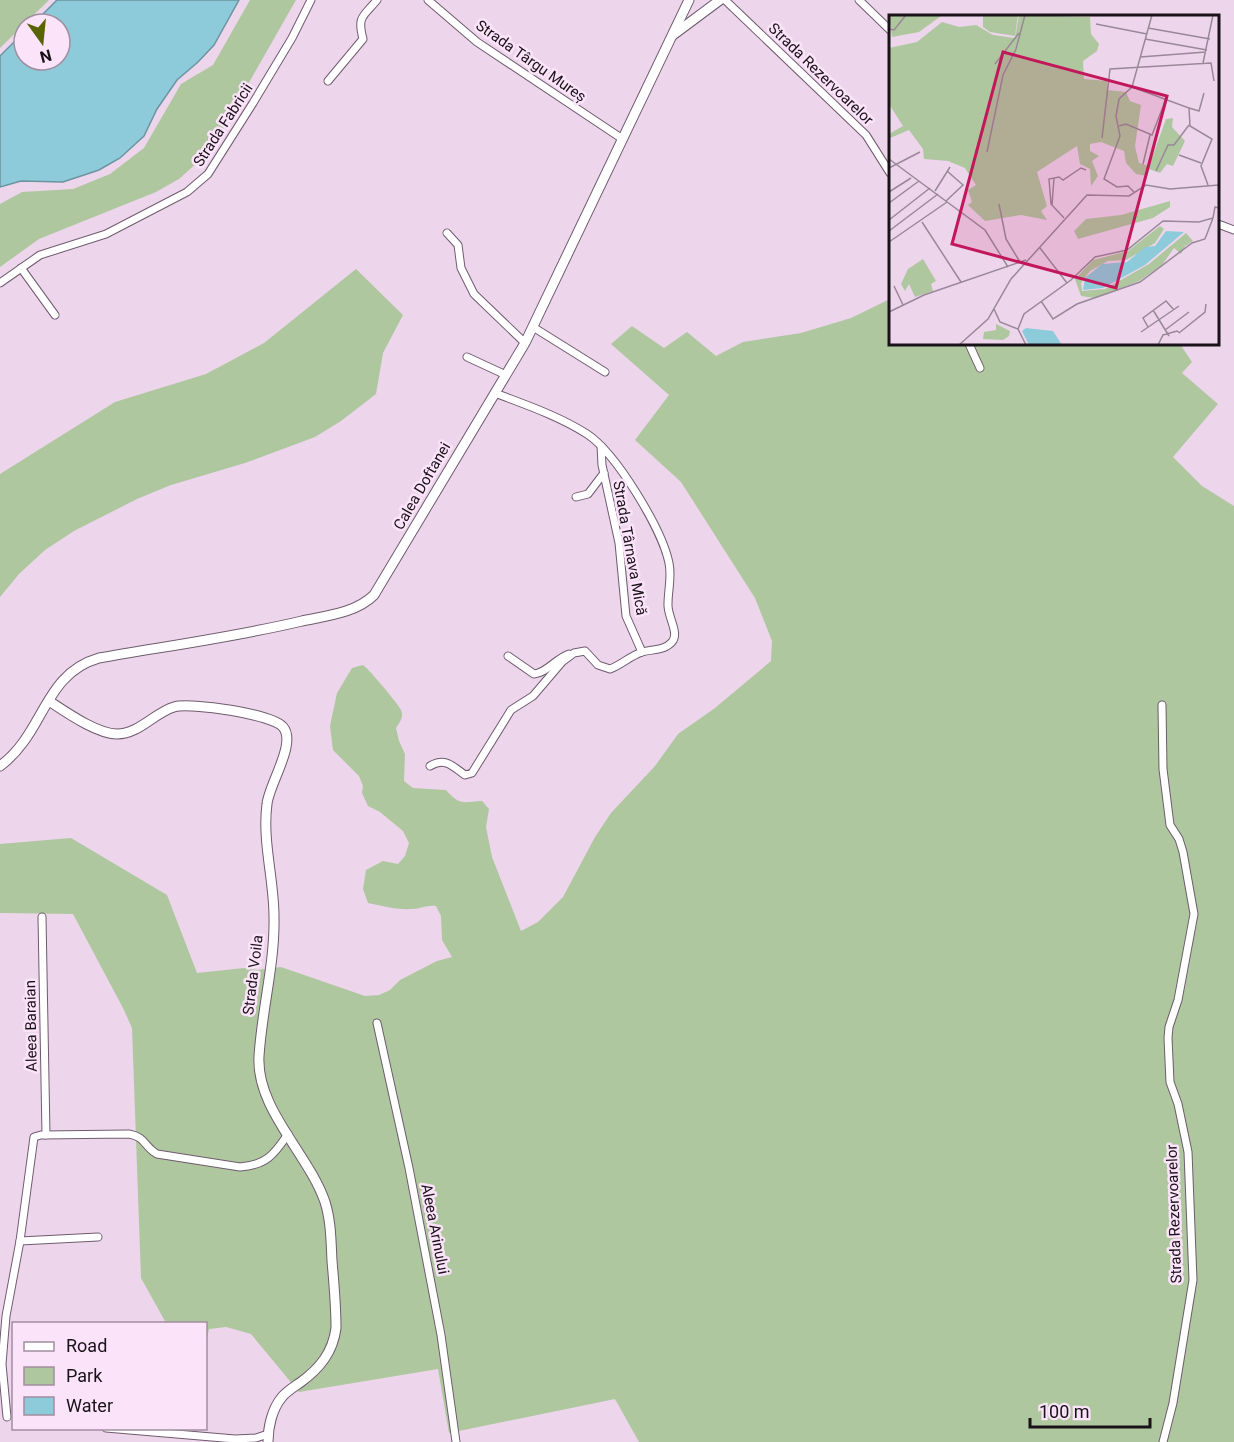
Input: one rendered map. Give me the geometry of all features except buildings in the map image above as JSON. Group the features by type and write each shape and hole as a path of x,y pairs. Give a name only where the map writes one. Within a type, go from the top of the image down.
{"main road":[{"name":"Calea Doftanei","path":"0,766 22,746 58,685 69,672 89,661 232,637 338,613 362,605 369,600 382,584 525,343 621,138 689,0"},
{"path":"671,36 723,0"},
{"name":"Strada Voila","path":"49,701 80,720 110,734 129,732 168,709 184,705 266,718 283,727 288,738 267,801 266,825 274,918 259,1064 264,1091 310,1170 325,1203 330,1226 336,1328 335,1340 321,1364 278,1403 268,1438"}],"street":[{"name":"Strada Fabricii","path":"0,283 40,255 114,230 186,192 208,174 259,94 311,0"},
{"path":"328,81 363,39 359,26 360,21 377,0"},
{"name":"Strada Târgu Mureș","path":"428,0 477,42 621,138"},
{"name":"Strada Rezervoarelor","path":"723,0 866,135 889,170"},
{"path":"860,0 889,28"},
{"path":"1219,224 1234,230"},
{"path":"447,232 458,245 461,268 474,294 525,343"},
{"path":"21,268 56,315"},
{"path":"533,327 605,372"},
{"path":"969,345 980,368"},
{"path":"467,357 506,375"},
{"path":"495,393 576,427 601,446 617,465 653,523 663,544 669,565 668,608 675,635 673,641 667,646 642,652 610,669 598,665 585,651 562,656 540,673 534,674 508,656"},
{"name":"Strada Târnava Mică","path":"601,446 604,473 619,543 626,616 642,652"},
{"path":"576,496 588,494 604,473"},
{"path":"430,765 447,761 465,775 472,773 511,710 533,696 574,653"},
{"name":"Strada Rezervoarelor","path":"1162,705 1163,769 1170,825 1183,852 1194,914 1178,1000 1169,1027 1168,1038 1170,1082 1178,1104 1188,1152 1193,1280 1173,1403 1162,1442"},
{"name":"Aleea Baraian","path":"42,916 46,1135"},
{"name":"Aleea Arinului","path":"377,1023 409,1168 439,1324 456,1442"},
{"path":"7,1416 2,1364 6,1316 20,1241 33,1140 37,1135 129,1134 141,1137 157,1154 240,1167 254,1166 265,1161 279,1148 288,1134"},
{"path":"20,1241 98,1237"},
{"path":"129,1430 235,1439 268,1438"}],"green space":[{"path":"0,0 49,0 37,12 12,12 12,36 0,48"},
{"path":"250,0 296,0 210,151 179,179 156,192 39,239 0,267 0,204 22,192 73,189 110,174 144,148 181,84 213,65"},
{"path":"356,269 403,315 383,353 376,394 341,421 315,437 245,463 171,485 137,499 74,531 45,550 19,574 0,597 0,474 115,402 206,374 264,343"},
{"path":"889,299 889,345 1181,345 1192,362 1182,373 1218,404 1173,457 1202,486 1234,506 1234,1442 639,1442 615,1399 449,1433 438,1369 299,1392 251,1334 226,1327 209,1329 207,1338 207,1322 165,1322 141,1278 132,1028 73,914 0,913 0,844 71,838 167,895 197,973 281,967 365,996 379,995 390,990 400,980 437,961 452,957 442,940 441,916 436,906 401,909 368,903 363,889 366,870 383,861 398,864 405,856 409,843 403,831 380,812 368,806 362,793 363,786 359,776 333,750 330,726 337,693 352,668 363,665 401,710 402,717 396,728 405,754 404,781 413,788 446,790 462,802 482,801 489,809 486,827 492,857 521,931 538,922 563,897 595,837 611,813 655,766 678,734 715,708 771,661 772,641 755,598 681,482 635,440 669,395 611,344 632,326 664,348 687,332 716,356 743,342 801,333 851,318"}],"water":[{"path":"57,0 239,0 214,45 177,80 157,109 144,136 120,158 99,170 63,182 21,181 0,187 0,56 12,44 12,72 72,72 72,12 45,12"}]}
